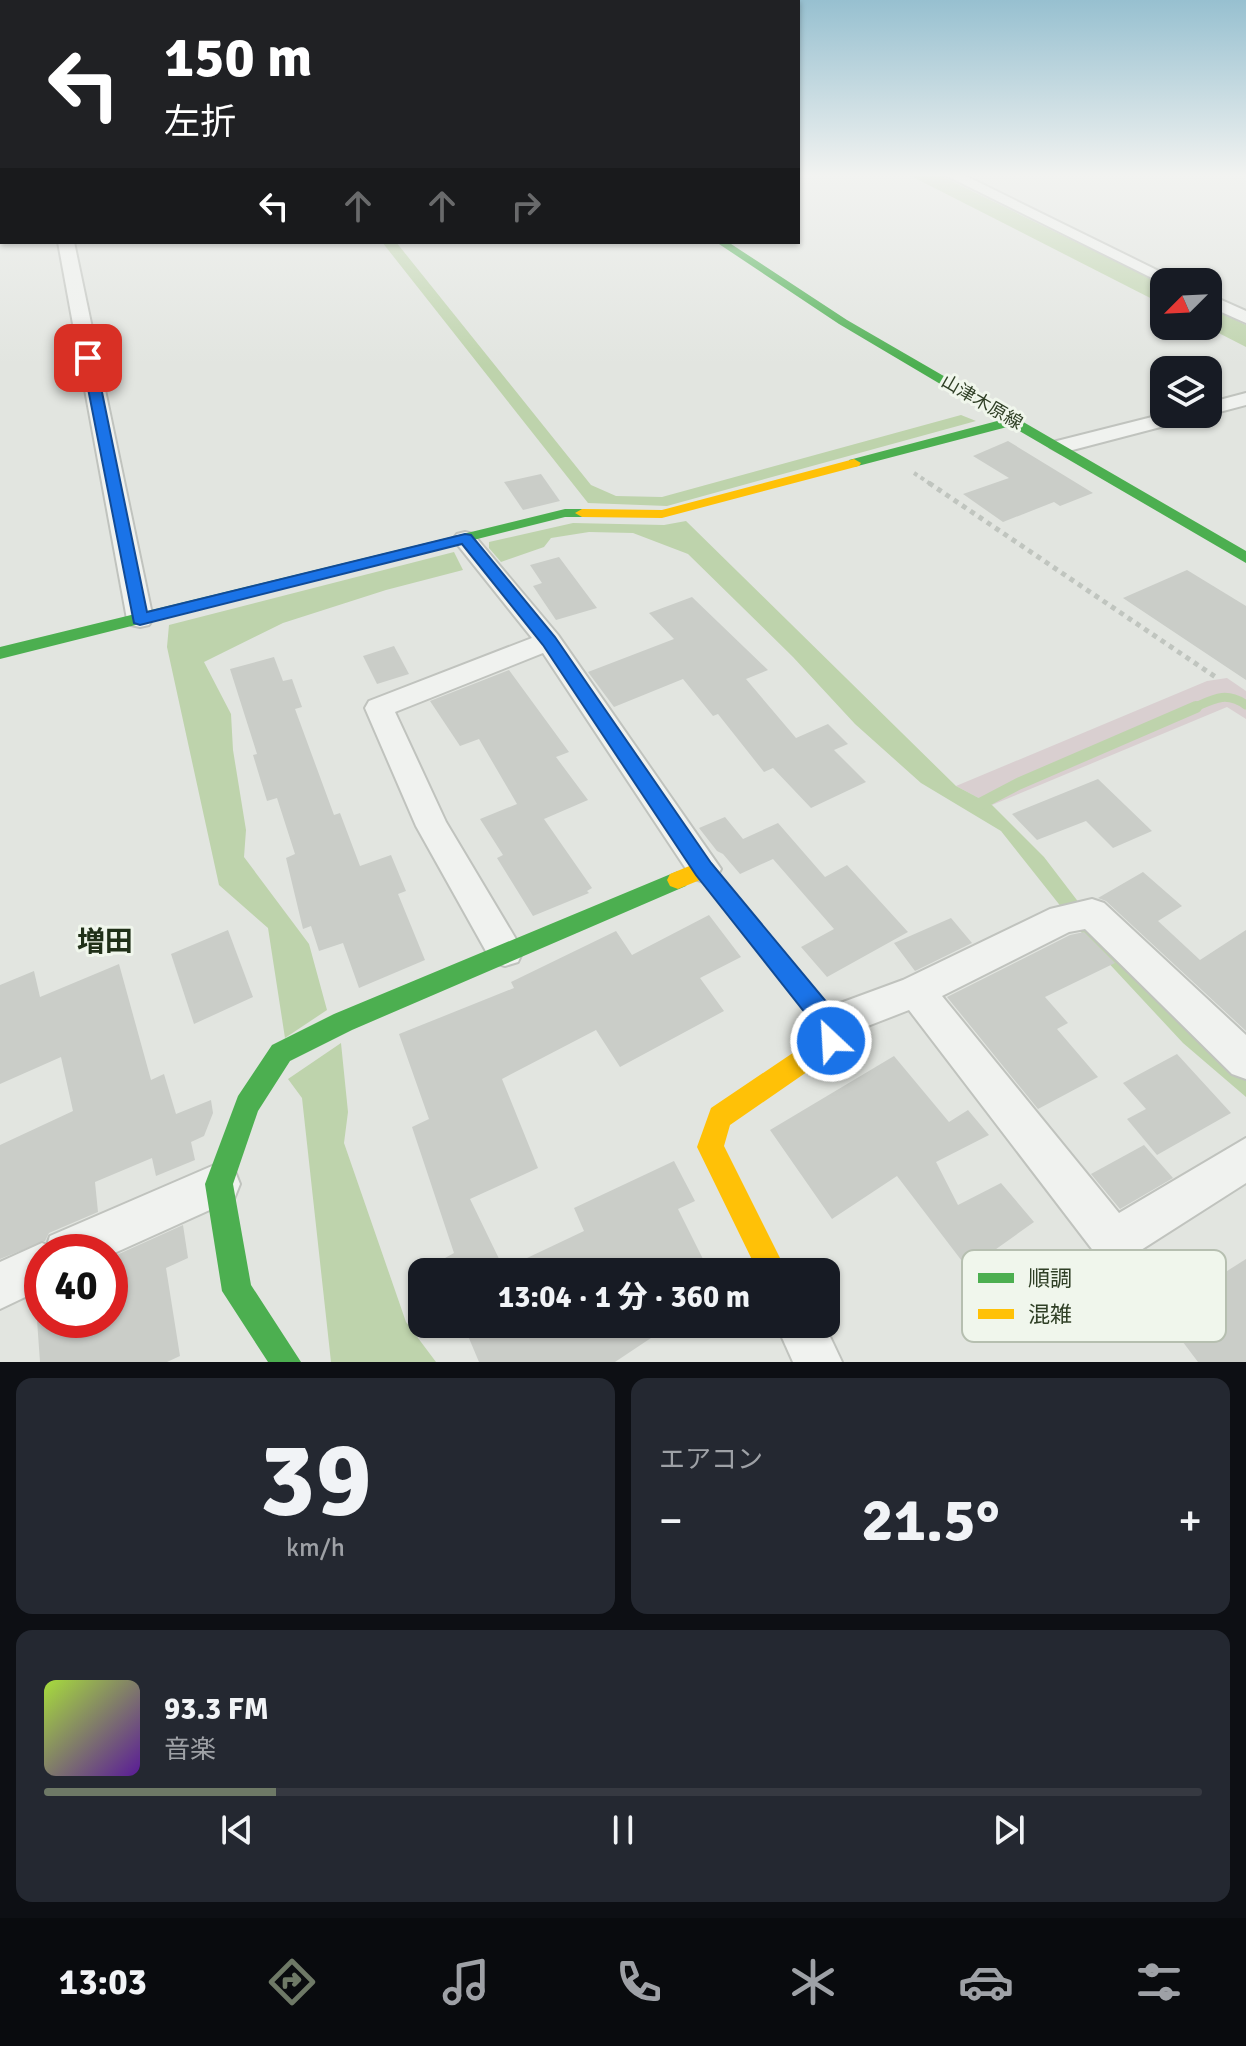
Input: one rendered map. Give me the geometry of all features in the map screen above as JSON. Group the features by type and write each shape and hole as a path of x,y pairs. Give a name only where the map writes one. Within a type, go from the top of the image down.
{"street":[{"path":"1081,238 1150,271"},
{"path":"66,244 140,619"},
{"name":"山津木原線","path":"724,244 843,322 1246,558"},
{"path":"1222,306 1246,318"},
{"path":"1222,405 1246,399"},
{"path":"0,653 565,513 662,514 1014,421"},
{"path":"1061,447 1150,424"},
{"path":"465,539 549,641 704,869 829,1024 831,1041 720,1117 710,1147 766,1258"},
{"path":"505,951 432,826 379,708 549,641"},
{"path":"286,1362 237,1291 219,1184 247,1105 281,1053 343,1022 505,951 704,869"},
{"path":"829,1024 916,991 1077,916 1246,1061"},
{"path":"916,991 1114,1241 1246,1159"},
{"path":"106,1234 219,1184"},
{"path":"0,1286 24,1274"},
{"path":"806,1338 818,1362"}],"path":[{"path":"887,455 1217,678"}],"shaded area":[{"path":"1032,238 1067,238 1150,278 1150,298"},
{"path":"384,244 398,244 591,485 616,496 662,497 961,415 976,421 667,506 588,503"},
{"path":"1222,313 1246,325 1246,347 1222,335"},
{"path":"686,521 956,786 992,805 1044,857 1112,946 1246,1077 1246,1097 1183,1043 1089,942 1001,831 921,783 855,724 793,657 688,554 633,533 589,532 551,538 544,547 501,562 489,548 489,542 573,523 664,525"},
{"path":"454,552 463,570 386,590 283,623 204,662 231,714 233,750 246,830 244,857 309,944 327,1010 285,1038 268,928 219,885 167,647 169,625"},
{"path":"1227,678 1246,691 1246,719 1227,707 992,805 956,786 1207,681"},
{"path":"341,1043 348,1112 344,1143 408,1325 408,1338 418,1338 436,1362 331,1362 302,1098 288,1079"}],"building":[{"path":"1008,441 1093,493 1060,506 1054,502 1003,522 963,494 1009,478 973,456"},
{"path":"541,474 560,501 523,510 504,482"},
{"path":"559,557 597,608 556,620 533,586 542,583 530,565"},
{"path":"1187,570 1246,606 1246,680 1123,598"},
{"path":"692,597 768,670 746,679 796,738 828,724 848,744 834,750 866,782 811,808 773,768 764,772 718,714 713,716 683,679 614,707 588,672 674,639 649,613"},
{"path":"394,646 409,674 377,684 363,656"},
{"path":"274,657 283,681 292,679 302,707 295,709 334,815 340,813 360,866 391,855 406,891 398,894 425,960 359,988 343,943 319,951 311,926 303,929 286,858 295,854 277,798 267,801 253,755 257,754 230,669"},
{"path":"509,670 569,752 556,757 588,800 544,819 592,888 587,891 589,893 533,916 497,858 503,855 480,819 517,804 479,739 460,746 430,701"},
{"path":"1098,779 1152,831 1113,848 1086,821 1037,840 1012,814"},
{"path":"725,817 743,839 778,823 825,877 847,865 908,932 827,977 801,947 834,929 773,859 740,874 717,851 699,828"},
{"path":"1143,872 1182,906 1158,921 1200,960 1246,930 1246,1031 1106,901 1098,898"},
{"path":"709,915 741,957 700,978 724,1011 620,1067 596,1030 502,1079 538,1168 470,1199 499,1258 445,1258 454,1253 412,1127 429,1119 399,1034 514,988 511,982 616,931 632,955"},
{"path":"951,918 972,943 915,971 894,943"},
{"path":"228,930 253,997 194,1024 171,954"},
{"path":"1084,932 1115,963 1045,997 1068,1023 1057,1029 1098,1077 1038,1109 947,997 1070,935"},
{"path":"119,964 151,1080 164,1074 176,1114 211,1100 213,1113 204,1136 191,1142 195,1160 156,1176 152,1158 95,1182 98,1212 48,1234 24,1234 24,1249 0,1259 0,1145 73,1111 61,1057 0,1084 0,985 34,971 40,997"},
{"path":"1177,1054 1231,1113 1157,1155 1127,1119 1146,1109 1123,1083"},
{"path":"894,1056 949,1122 968,1110 989,1135 936,1162 958,1205 1001,1183 1034,1222 995,1250 962,1250 962,1261 897,1176 832,1219 770,1130"},
{"path":"1144,1145 1173,1178 1120,1209 1091,1174"},
{"path":"674,1161 695,1201 678,1209 702,1258 527,1258 584,1231 574,1208"},
{"path":"183,1225 188,1258 166,1268 180,1356 167,1362 40,1362 38,1338 128,1338 128,1250"},
{"path":"1246,1259 1246,1362 1198,1362 1183,1342 1226,1342 1226,1272"},
{"path":"469,1338 651,1338 615,1362 479,1362"}],"waterway":[{"path":"1191,709 1225,697 1246,705"},
{"path":"978,805 1018,784 1196,707"}],"traffic: fast":[{"path":"724,244 843,322 1246,558"},
{"path":"854,463 1014,421"},
{"path":"0,653 565,513 582,513"},
{"path":"286,1362 237,1291 219,1184 247,1105 281,1053 343,1022 678,880"}],"traffic: slow":[{"path":"582,513 662,514 854,463"},
{"path":"678,880 704,869 829,1024 831,1041 720,1117 710,1147 766,1258"}],"district":[{"name":"増田","path":"105,941"}],"route":[{"path":"88,358 140,619 465,539 549,641 704,869 829,1024 831,1041"}]}
